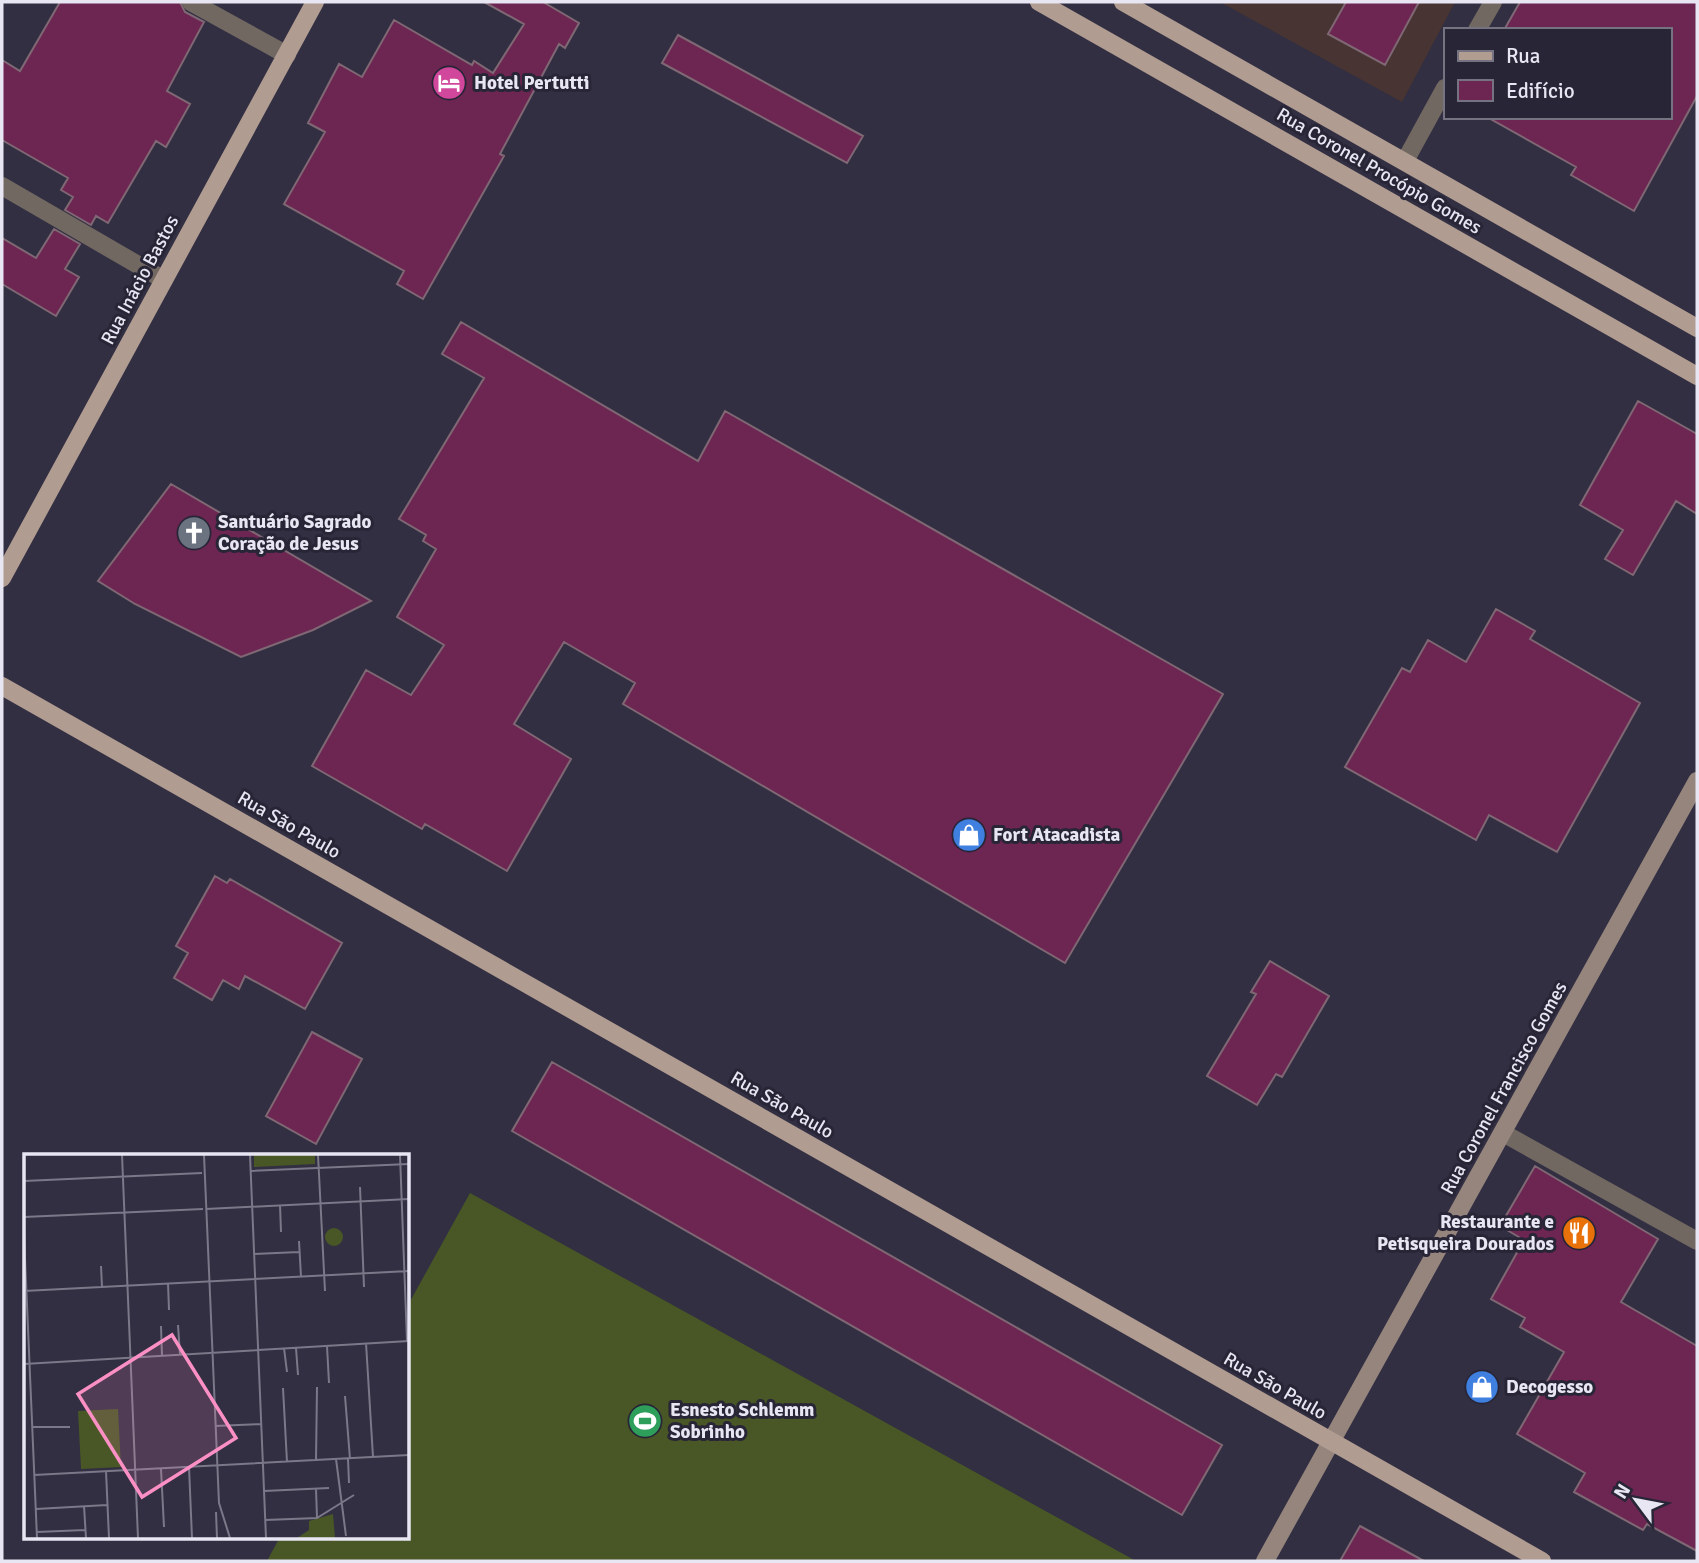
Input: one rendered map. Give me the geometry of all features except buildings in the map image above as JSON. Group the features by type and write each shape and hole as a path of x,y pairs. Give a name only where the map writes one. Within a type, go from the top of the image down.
{"main road":[{"name":"Rua Inácio Bastos","path":"2,578 315,2"},
{"name":"Rua Coronel Procópio Gomes","path":"1039,2 1697,376"},
{"name":"Rua Coronel Procópio Gomes","path":"1123,2 1697,328"},
{"name":"Rua São Paulo","path":"2,686 1542,1561"},
{"name":"Rua Coronel Francisco Gomes","path":"1265,1561 1697,783"}],"street":[{"path":"191,2 287,55"},
{"path":"1478,28 1493,2"},
{"path":"1405,161 1444,90"},
{"path":"2,186 164,280"},
{"path":"1503,1133 1697,1241"}],"shaded area":[{"path":"1220,2 1455,2 1402,102"}],"green space":[{"name":"Esnesto Schlemm Sobrinho","path":"470,1193 1136,1561 267,1561 279,1538 410,1538 410,1301"}],"place":[{"name":"Hotel Pertutti","path":"449,83"},
{"name":"Santuário Sagrado Coração de Jesus","path":"194,533"},
{"name":"Fort Atacadista","path":"969,835"},
{"name":"Restaurante e Petisqueira Dourados","path":"1579,1233"},
{"name":"Decogesso","path":"1482,1387"},
{"name":"Esnesto Schlemm Sobrinho","path":"645,1421"}]}
